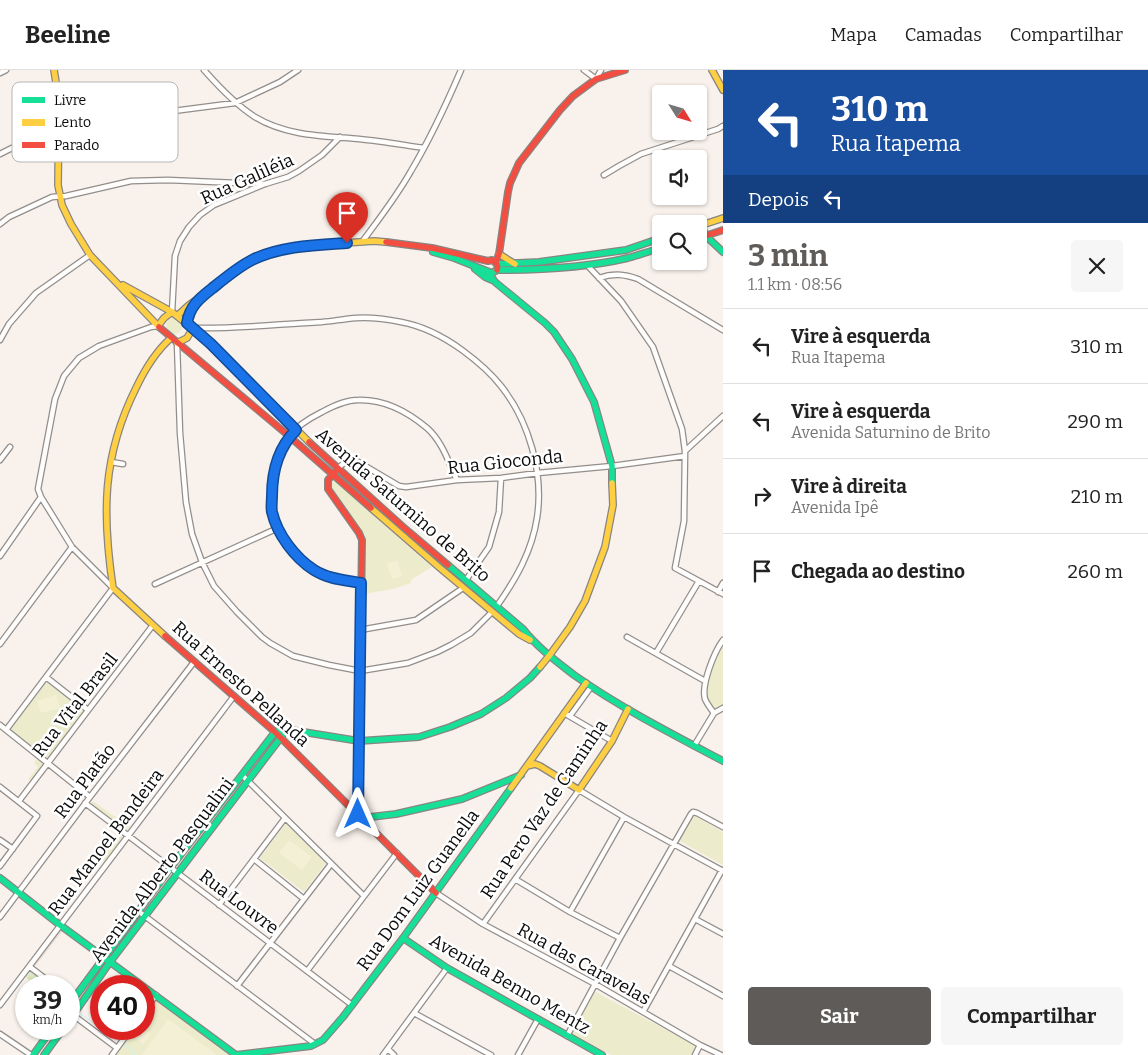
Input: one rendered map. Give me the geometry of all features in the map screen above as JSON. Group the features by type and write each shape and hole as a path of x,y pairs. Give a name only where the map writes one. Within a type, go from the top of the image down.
{"main road":[{"path":"496,283 496,267 508,192 519,163 573,96 596,79 625,70"},
{"path":"712,70 723,90"},
{"name":"Avenida Saturnino de Brito","path":"58,162 58,185 62,205 90,255 171,338 289,436 463,588 519,634 530,640 588,685 723,761"},
{"path":"707,223 723,218"},
{"path":"707,236 723,230"},
{"path":"707,237 723,252"},
{"path":"158,326 164,318 189,305 252,260 275,252 302,246 385,241 422,246 488,261 492,260 496,267"},
{"path":"404,244 454,258 492,273 496,267 626,250 652,241"},
{"path":"496,267 539,270 587,265 627,258 652,251"},
{"path":"499,254 515,264"},
{"path":"488,261 485,266 487,272 496,283"},
{"path":"275,732 285,729 359,741 418,737 450,728 480,714 506,698 530,678 570,627 585,602 606,547 613,511 612,466 594,402 572,359 554,332 496,283 471,266"},
{"name":"Avenida Saturnino de Brito","path":"116,281 174,314 193,328 296,430 395,520 523,629 530,640"},
{"path":"187,323 189,312 198,299"},
{"path":"177,343 183,342 188,338 193,328"},
{"path":"113,588 106,527 106,490 116,436 126,407 141,377 165,342 171,338"},
{"path":"338,468 328,480 328,489 362,540 359,741 360,816 396,814 462,799 521,775"},
{"path":"463,588 468,582"},
{"name":"Rua Ernesto Pellanda","path":"113,588 275,732 436,893"},
{"name":"Rua Dom Luiz Guanella","path":"314,1044 323,1040 352,1005 436,893 534,755 588,685"},
{"name":"Rua Pero Vaz de Caminha","path":"579,790 612,741 628,709"},
{"name":"Avenida Alberto Pasqualini","path":"80,1005 110,962 281,738 285,729"},
{"name":"Avenida Alberto Pasqualini","path":"80,988 275,732"},
{"path":"534,755 540,766"},
{"path":"527,766 535,764 540,766 579,790"},
{"path":"0,878 60,925 236,1055 314,1044"},
{"name":"Avenida Benno Mentz","path":"403,938 447,968 602,1055"},
{"path":"32,1055 44,1040"},
{"path":"44,1055 55,1040"}],"street":[{"path":"0,73 6,70"},
{"path":"204,70 235,102 255,117 278,128 302,134 424,148"},
{"path":"178,110 235,102 280,82 298,70"},
{"path":"362,242 411,172 461,70"},
{"path":"584,70 596,79 601,70"},
{"path":"604,175 641,154 723,126"},
{"name":"Rua Galiléia","path":"174,314 175,256 180,241 189,226 200,215 214,206 299,171 322,155 340,137"},
{"path":"0,154 12,148"},
{"path":"0,224 9,217 52,197 131,181 168,180 265,184"},
{"path":"0,340 9,324 36,293 90,255"},
{"path":"587,265 621,301 653,347 682,429 685,453 684,521 675,568 723,594"},
{"path":"599,278 617,274 638,279 723,330"},
{"path":"193,328 356,318 402,322 430,331 449,341 493,376 514,404 529,440 538,473 539,502 531,544 518,574 497,606"},
{"name":"Rua Ernesto Pellanda","path":"113,588 72,547 38,489 55,399 64,376 79,358 99,346 158,326"},
{"path":"177,343 180,433 186,502 192,534 202,562 214,586 262,637 293,656 360,671 408,663 437,652 470,633 492,612"},
{"path":"361,583 333,578 313,569 295,554 278,528 272,511 272,484 277,459 289,436 314,416 335,405 358,400 383,403 404,411 428,429 442,446 457,480"},
{"path":"685,453 723,416"},
{"path":"0,460 10,447"},
{"name":"Rua Gioconda","path":"338,468 345,462 355,460 403,487 457,480 502,478 612,466 685,453"},
{"path":"111,462 123,464"},
{"path":"468,582 488,547 499,512 502,478"},
{"path":"0,556 41,497"},
{"path":"155,584 278,528"},
{"path":"0,644 72,547"},
{"path":"656,653 698,581"},
{"path":"718,592 723,583"},
{"path":"6,730 113,588"},
{"path":"360,630 416,620 463,588"},
{"name":"Rua Vital Brasil","path":"19,801 154,625"},
{"path":"627,637 705,681"},
{"path":"714,713 705,700 705,681 719,645 723,640"},
{"name":"Rua Platão","path":"0,917 194,662"},
{"path":"46,677 88,710"},
{"name":"Rua Manoel Bandeira","path":"0,1005 234,696"},
{"path":"694,746 714,713 723,708"},
{"path":"567,714 612,741"},
{"path":"0,725 90,797"},
{"path":"242,774 364,896"},
{"path":"0,787 37,816 0,866"},
{"path":"579,790 722,871 643,1012"},
{"name":"Rua Pero Vaz de Caminha","path":"483,924 579,790"},
{"name":"Rua Louvre","path":"85,803 352,1005"},
{"path":"567,1036 620,938 691,814 693,812 697,813 723,827"},
{"path":"570,912 624,817"},
{"path":"219,905 285,818"},
{"path":"0,840 13,849"},
{"path":"307,971 397,853"},
{"path":"254,859 304,899"},
{"path":"237,986 331,864"},
{"path":"515,880 620,938"},
{"name":"Rua das Caravelas","path":"436,893 483,924 595,984 720,1055"},
{"path":"138,911 314,1044"},
{"path":"695,919 723,934"},
{"path":"669,966 723,996"},
{"path":"30,967 41,975"},
{"path":"383,1055 447,968"},
{"path":"414,1012 492,1055"},
{"path":"518,1055 538,1019"},
{"path":"80,1021 117,1048"},
{"path":"0,1034 32,1055"},
{"path":"112,1055 123,1040"},
{"path":"695,1055 700,1045"},
{"path":"388,1049 394,1055"}],"green space":[{"path":"174,318 180,320 182,326 180,332 174,334 168,332 166,326 168,320"},
{"path":"336,481 432,567 411,580 411,583 393,589 364,594 365,535 330,488 331,482"},
{"path":"723,643 723,706 714,710 707,699 707,682"},
{"path":"45,680 85,711 47,761 8,730"},
{"path":"275,733 280,738 249,777 246,773"},
{"path":"38,757 45,762 31,781 28,779 38,767 34,763"},
{"path":"242,777 247,781 179,868 175,865"},
{"path":"93,801 130,827 127,830 91,804"},
{"path":"87,807 28,885 27,884"},
{"path":"693,815 723,832 723,865 678,840"},
{"path":"286,823 326,863 304,892 260,858"},
{"path":"120,834 123,837 104,862 101,860"},
{"path":"171,870 176,873 146,911 142,909"},
{"path":"138,914 142,918 115,953 111,950"},
{"path":"102,962 105,965 98,975 93,975"},
{"path":"34,968 43,975 28,975"},
{"path":"90,979 90,986 81,998 80,993"},
{"path":"594,991 698,1047 693,1055 611,1055 571,1033"},
{"path":"157,1000 231,1055 116,1055 127,1040 155,1040 155,1003"}],"shaded area":[{"path":"397,560 402,576 392,579 387,564"},
{"path":"56,695 60,708 41,713 37,701"},
{"path":"289,840 312,857 302,870 279,853"},
{"path":"62,928 64,929 28,975 26,975"},
{"path":"168,1019 217,1055 142,1055 153,1040 155,1040 155,1037"}],"waterway":[{"path":"80,1014 90,1020"},
{"path":"123,1044 135,1055"}],"traffic: fast":[{"path":"707,237 723,252"},
{"path":"497,264 539,262 626,250 652,241"},
{"path":"433,252 492,273 497,270 546,269 596,264 628,258 652,251"},
{"path":"475,269 492,280"},
{"path":"488,272 495,282 554,332 572,359 594,402 612,466 612,483"},
{"path":"448,565 523,629 547,654 574,675 628,710 723,761"},
{"path":"275,732 285,729 359,741 419,737 481,714 506,698 540,667"},
{"path":"80,990 171,867 275,732"},
{"path":"80,1005 110,962 282,736"},
{"path":"362,818 396,814 462,799 521,775"},
{"path":"236,1055 311,1046 323,1040 343,1017 403,938 511,788"},
{"path":"0,878 60,925 236,1055"},
{"path":"403,938 447,968 602,1055"},
{"path":"33,1055 44,1040"},
{"path":"44,1055 55,1040"}],"traffic: slow":[{"path":"54,70 56,82"},
{"path":"712,70 723,90"},
{"path":"58,162 58,185 62,205 71,224 90,255 159,327"},
{"path":"707,223 723,218"},
{"path":"177,316 189,305 252,260 301,246 374,241 386,242"},
{"path":"499,254 515,264"},
{"path":"123,285 172,312 211,343 309,442"},
{"path":"187,323 189,312 196,303"},
{"path":"158,326 172,312"},
{"path":"177,343 187,338 193,328"},
{"path":"165,636 113,588 109,561 106,510 111,462 125,413 147,368 155,355 171,338"},
{"path":"540,667 570,627 585,601 605,547 613,505 612,483"},
{"path":"371,508 519,634 530,640"},
{"path":"511,788 586,683"},
{"path":"527,766 535,764 540,766 579,790 612,741 628,709"}],"traffic: jam":[{"path":"496,262 499,254 510,183 519,163 573,96 596,79 625,70"},
{"path":"707,235 723,230"},
{"path":"386,242 432,248 488,261 492,260 496,263 497,270"},
{"path":"159,327 289,436 371,508"},
{"path":"309,442 448,565"},
{"path":"335,472 328,480 328,489 362,540 358,814"},
{"path":"165,636 275,732 436,893"}],"route":[{"path":"347,243 302,246 275,252 252,260 198,299 189,312 187,323 211,344 296,430 289,436 277,459 272,484 272,511 278,528 290,548 306,565 320,573 333,578 361,583 358,814"}]}
